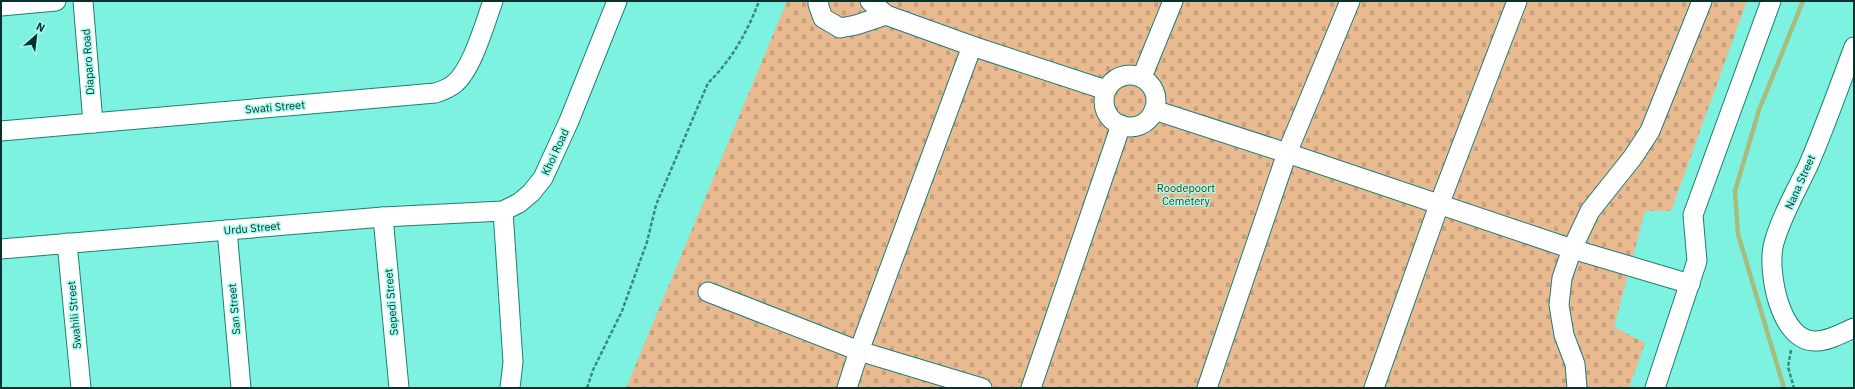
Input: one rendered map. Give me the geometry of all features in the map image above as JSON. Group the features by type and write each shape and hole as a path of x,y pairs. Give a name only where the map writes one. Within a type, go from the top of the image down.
{"street":[{"path":"1,6 56,1"},
{"name":"Diaparo Road","path":"83,1 93,123"},
{"name":"Swati Street","path":"1,131 435,93 455,83 465,70 493,1"},
{"name":"Khoi Road","path":"503,211 519,203 543,178 569,121 617,1"},
{"path":"819,1 818,4 823,18 840,28 856,25 886,15"},
{"path":"870,1 886,15 972,46 1106,90"},
{"path":"1142,78 1173,1"},
{"path":"1207,388 1288,153 1350,1"},
{"path":"1374,388 1439,205 1517,1"},
{"path":"1577,388 1575,364 1564,335 1559,305 1562,278 1572,249 1590,211 1633,157 1650,131 1702,1"},
{"path":"1655,388 1697,261 1693,215 1771,1"},
{"path":"847,388 859,351 972,46"},
{"name":"Nana Street","path":"1791,328 1774,281 1771,261 1773,245 1809,164 1854,47"},
{"path":"1126,75 1134,75 1142,78 1153,88 1156,95 1154,110 1145,122 1137,126 1121,125 1108,115 1104,98 1106,90 1117,78 1126,75"},
{"path":"1154,110 1288,153 1572,249 1690,284"},
{"path":"1032,388 1121,125"},
{"path":"503,211 513,362 510,388"},
{"name":"Urdu Street","path":"1,249 383,217 503,211"},
{"name":"Sepedi Street","path":"383,217 399,388"},
{"name":"San Street","path":"227,230 241,388"},
{"name":"Swahili Street","path":"67,243 81,388"},
{"path":"708,292 859,351 982,388"},
{"path":"1791,328 1805,340 1815,342 1854,328"}],"path":[{"path":"587,388 593,370 622,311 647,242 656,205 698,103 708,83 717,74 745,33 759,1"},
{"path":"1791,328 1788,367 1794,388"}],"green space":[{"name":"Roodepoort Cemetery","path":"787,1 1747,1 1671,211 1645,211 1614,327 1645,343 1629,388 626,388"}],"waterway":[{"path":"1784,388 1738,234 1735,191 1759,110 1803,1"}]}
